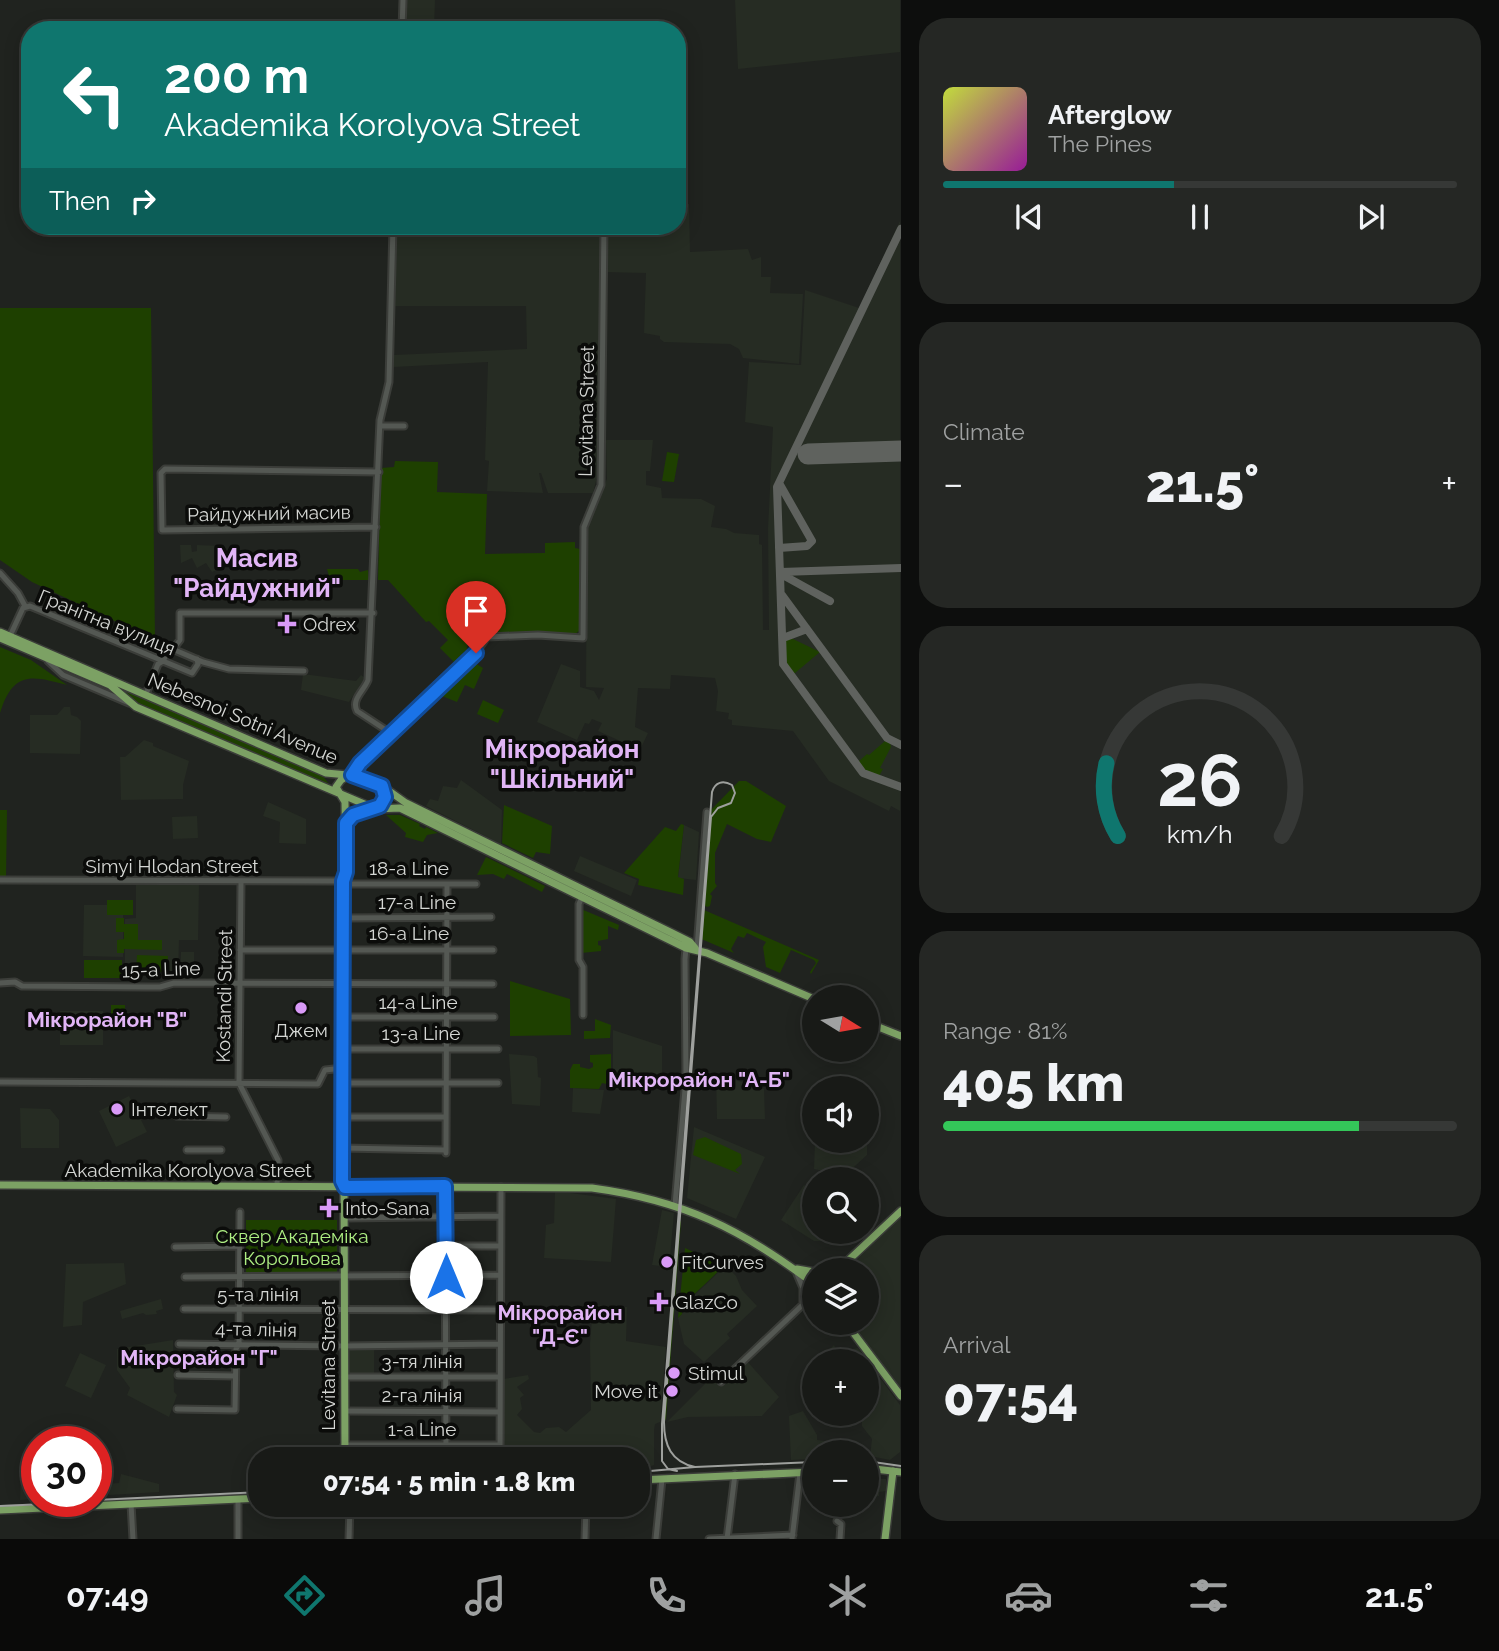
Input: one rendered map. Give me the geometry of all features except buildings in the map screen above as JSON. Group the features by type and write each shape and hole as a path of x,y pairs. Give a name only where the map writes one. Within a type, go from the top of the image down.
{"main road":[{"name":"Nebesnoi Sotni Avenue","path":"0,632 326,773 350,775 382,786 406,803 582,897 802,994"},
{"name":"Nebesnoi Sotni Avenue","path":"0,638 110,685 136,707 340,794 376,809 400,808 690,942 693,948"},
{"name":"Levitana Street","path":"344,1445 345,1187 342,1181 343,881 346,872 346,823 345,802 337,789 338,783 350,775"},
{"path":"346,823 358,813 376,809 383,803 385,797 382,786"},
{"path":"879,1028 901,1037"},
{"name":"Akademika Korolyova Street","path":"0,1185 592,1188 676,1205 728,1227 802,1275"},
{"path":"851,1258 901,1211"},
{"path":"794,1269 802,1270"},
{"path":"855,1335 901,1396"},
{"path":"885,1539 897,1471 901,1463"},
{"path":"879,1469 897,1471"},
{"path":"650,1480 800,1473"},
{"path":"0,1510 248,1499"}],"street":[{"path":"402,21 403,0"},
{"path":"392,734 357,711 355,705 368,680 380,426 389,382 393,235"},
{"name":"Levitana Street","path":"350,775 476,653 487,636 583,638 584,527 601,485 604,235"},
{"path":"380,426 404,426"},
{"name":"Райдужний масив","path":"376,527 162,530 161,473 165,470 379,472"},
{"path":"0,573 18,593 25,606"},
{"name":"Гранітна вулиця","path":"10,636 25,606 30,606 192,673 198,664 197,659"},
{"path":"146,694 158,664 163,661 170,648 173,649 180,643 180,613 373,614"},
{"path":"173,649 231,669 304,671"},
{"path":"676,1205 687,1078 685,958 693,948 707,811"},
{"name":"Simyi Hlodan Street","path":"0,880 343,881"},
{"name":"18-a Line","path":"343,881 348,884 476,884"},
{"name":"Kostandi Street","path":"241,882 239,1083 278,1160 277,1185"},
{"path":"343,1148 446,1152 447,884"},
{"path":"582,897 579,904 579,960 583,967 583,1015"},
{"name":"17-a Line","path":"343,918 491,917"},
{"name":"16-a Line","path":"240,950 493,950"},
{"name":"15-a Line","path":"0,983 15,982 22,986 160,987 171,983 493,984"},
{"name":"14-a Line","path":"343,1017 494,1017"},
{"name":"13-a Line","path":"343,1049 498,1049"},
{"path":"0,1082 318,1084 325,1070 343,1068"},
{"path":"343,1083 498,1083"},
{"path":"176,1116 226,1117"},
{"path":"343,1117 445,1117"},
{"path":"187,1150 221,1150"},
{"path":"445,1186 446,1445"},
{"path":"500,1187 500,1445"},
{"path":"177,1409 235,1410 239,1345 240,1212"},
{"path":"344,1218 500,1216"},
{"path":"446,1246 500,1245"},
{"path":"175,1247 239,1246"},
{"path":"794,1269 802,1286"},
{"path":"185,1277 500,1275"},
{"path":"721,1382 802,1306"},
{"name":"5-та лінія","path":"184,1309 500,1310"},
{"name":"4-та лінія","path":"178,1344 500,1344"},
{"path":"178,1375 235,1376"},
{"name":"3-тя лінія","path":"344,1377 500,1377"},
{"name":"2-га лінія","path":"345,1411 500,1412"},
{"name":"1-a Line","path":"344,1445 500,1445"},
{"path":"709,1539 792,1537 800,1473"},
{"path":"727,1538 735,1474"},
{"path":"656,1539 662,1479"},
{"path":"238,1499 238,1539"},
{"path":"131,1504 133,1539"},
{"path":"349,1539 350,1517"},
{"path":"585,1539 586,1517"},
{"path":"837,1521 841,1523 840,1539"}],"shaded area":[{"path":"404,0 435,0 434,21 403,21"},
{"path":"735,0 900,0 900,52 738,69"},
{"path":"686,204 689,204 690,252 748,249 752,260 761,257 761,277 771,277 770,293 803,294 799,364 743,358 739,349 730,344 664,342 660,336 644,333 646,273 603,272 598,473 593,493 548,493 541,473 543,493 487,491 489,461 485,460 488,362 394,367 394,355 527,349 526,306 395,306 397,235 686,235"},
{"path":"900,221 900,811 891,806 889,811 829,781 793,731 732,725 732,720 728,719 729,713 716,711 718,691 715,678 671,675 670,689 638,688 635,727 648,733 640,750 598,731 602,723 592,719 589,724 585,723 577,740 537,722 561,664 580,671 580,687 594,691 599,700 604,688 586,687 587,527 607,479 606,440 653,440 650,471 646,471 646,485 661,488 662,498 701,499 715,506 711,527 734,533 759,535 759,544 762,545 763,630 769,630 768,529 773,427 745,422 749,362 801,365 805,290 859,308"},
{"path":"180,545 191,545 192,552 197,551 197,545 220,546 229,557 218,564 221,568 212,572 206,563 197,568 192,558 181,563"},
{"path":"303,674 356,681 361,675 365,678 349,702 301,690"},
{"path":"64,707 70,707 71,715 81,721 80,754 30,753 30,715 57,715"},
{"path":"144,740 189,761 183,785 183,799 121,800 120,757 125,757"},
{"path":"461,780 502,810 501,844 426,806 430,799 438,801 443,786 457,788"},
{"path":"268,802 306,819 306,844 279,843 280,822 263,816"},
{"path":"197,816 198,838 173,839 172,817"},
{"path":"684,825 699,832 696,880 678,878"},
{"path":"580,856 637,880 631,896 574,871"},
{"path":"136,885 199,885 198,940 179,940 178,975 125,975 125,919 136,918"},
{"path":"84,905 123,905 123,957 83,956"},
{"path":"181,952 194,952 194,980 180,980"},
{"path":"60,1011 103,1011 103,1045 60,1045"},
{"path":"613,1030 662,1046 662,1078 613,1077"},
{"path":"509,1054 537,1058 538,1077 541,1078 540,1106 512,1104"},
{"path":"716,1074 764,1089 765,1119 717,1119"},
{"path":"573,1088 604,1090 600,1114 572,1112"},
{"path":"129,1096 147,1132 116,1147 99,1111"},
{"path":"20,1108 50,1109 59,1120 59,1148 21,1148"},
{"path":"694,1127 765,1157 736,1219 687,1198"},
{"path":"815,1153 867,1153 854,1167 814,1167"},
{"path":"802,1188 802,1233 781,1220"},
{"path":"555,1191 616,1199 611,1262 544,1258 546,1225 554,1223"},
{"path":"662,1210 674,1213 669,1267 652,1265"},
{"path":"900,1217 900,1391 879,1361 879,1349 871,1349 861,1335 879,1335 879,1258 858,1258 872,1244 879,1244 879,1238"},
{"path":"124,1263 126,1284 83,1302 82,1325 63,1327 66,1264"},
{"path":"723,1268 726,1272 729,1269 736,1276 742,1290 757,1306 727,1334 730,1338 704,1362 684,1344 678,1318 682,1314 683,1306"},
{"path":"161,1299 163,1309 156,1311 157,1314 143,1313 122,1319 120,1311"},
{"path":"593,1305 627,1307 626,1341 666,1347 660,1422 655,1424 654,1430 654,1465 650,1466 650,1447 503,1447 503,1379 528,1375 529,1379 517,1387 524,1395 520,1398 522,1409 517,1415 534,1432 540,1433 546,1428 559,1427 566,1432 591,1410 590,1344"},
{"path":"173,1340 174,1392 177,1395 169,1417 127,1395 130,1388 117,1370 117,1349"},
{"path":"348,1347 374,1347 374,1373 348,1373"},
{"path":"80,1353 106,1365 91,1398 65,1386"},
{"path":"746,1360 779,1397 762,1416 688,1417 667,1422 713,1376 720,1383"},
{"path":"879,1376 900,1405 900,1452 890,1460 879,1458 879,1440 872,1439 862,1426 879,1426"},
{"path":"802,1411 802,1426 812,1426 817,1435 817,1440 802,1440 802,1460 791,1460 789,1416"},
{"path":"121,1474 159,1484 159,1492 112,1495 112,1484 119,1483"},
{"path":"879,1479 886,1479 886,1491 879,1492"}],"green space":[{"path":"0,308 151,308 155,640 32,582 0,560"},
{"path":"667,452 679,454 674,482 662,481"},
{"path":"395,461 438,462 437,492 487,494 485,554 545,553 545,543 575,542 575,548 580,549 579,631 575,634 484,633 474,630 467,637 467,649 454,662 440,648 448,640 429,621 426,622 388,580 378,580 381,468 394,467"},
{"path":"327,569 358,569 360,572 368,570 369,580 330,580"},
{"path":"791,638 820,652 795,673 792,673 786,661 785,640"},
{"path":"0,647 31,660 67,685 33,678 17,683 5,699 0,713"},
{"path":"38,651 323,776 331,787 135,703 112,685"},
{"path":"475,663 483,668 474,689 465,685 457,702 442,696"},
{"path":"483,700 504,710 498,723 477,714"},
{"path":"885,741 890,743 891,747 880,768 883,769 879,776 865,771 858,762"},
{"path":"739,781 746,781 786,806 771,842 757,839 727,824 715,853 717,886 710,894 710,906 707,907 702,904 709,812"},
{"path":"504,805 552,826 550,854 536,852 533,858 502,843"},
{"path":"0,810 7,810 6,877 0,877"},
{"path":"386,815 400,815 438,833 427,835 423,842 405,837 406,833"},
{"path":"681,824 684,825 678,877 684,879 683,895 638,885 639,879 624,873 665,827 676,831"},
{"path":"486,857 545,886 542,892 507,874 504,879 493,874 477,875"},
{"path":"107,900 133,900 133,915 107,915"},
{"path":"581,909 619,925 618,930 608,926 608,939 598,941 601,951 581,953"},
{"path":"701,911 819,960 811,974 816,963 814,960 791,950 780,973 766,967 763,947 766,942 747,933 744,938 738,936 731,949 734,953 699,938"},
{"path":"116,918 124,918 124,924 138,924 138,940 162,940 162,950 124,949 124,953 117,953 117,940 124,939 124,932 116,932"},
{"path":"137,955 168,956 167,972 136,972"},
{"path":"84,960 122,960 122,978 84,978"},
{"path":"510,981 570,999 571,1035 510,1036"},
{"path":"111,1005 125,1005 125,1027 111,1027"},
{"path":"595,1019 611,1025 610,1038 584,1039 584,1031 595,1031"},
{"path":"611,1054 611,1085 602,1083 599,1089 570,1088 570,1070 573,1064 589,1069 593,1067 590,1055"},
{"path":"705,1137 741,1154 742,1164 735,1170 740,1174 693,1155 696,1140"},
{"path":"678,1218 681,1222 666,1419 662,1423"},
{"name":"Сквер Академіка Корольова","path":"246,1220 337,1220 337,1274 246,1275"},
{"path":"685,1248 724,1266 683,1305 682,1314 678,1318"}],"taxiway":[{"path":"901,229 777,487 783,664 863,773 901,787"},
{"path":"779,483 812,541 807,546 779,548"},
{"path":"781,572 901,568"},
{"path":"781,574 830,601"},
{"path":"782,595 887,738 901,745"},
{"path":"783,638 807,629"}],"runway":[{"path":"808,454 901,451"}],"tram line":[{"path":"677,1471 668,1469 662,1461 662,1424 712,792 717,784 723,782 732,785 735,793 731,803 718,808 711,817 664,1422 665,1438 670,1451 680,1461 695,1467"},
{"path":"650,1471 802,1463"},
{"path":"879,1463 901,1466"},
{"path":"112,1499 248,1493"},
{"path":"0,1506 21,1505"}],"place":[{"name":"Odrex","path":"287,624"},
{"name":"Джем","path":"301,1008"},
{"name":"Інтелект","path":"117,1109"},
{"name":"Into-Sana","path":"329,1208"},
{"name":"FitCurves","path":"667,1262"},
{"name":"GlazCo","path":"659,1302"},
{"name":"Stimul","path":"674,1373"},
{"name":"Move it","path":"672,1391"}],"district":[{"name":"Масив \"Райдужний\"","path":"257,573"},
{"name":"Мікрорайон \"Шкільний\"","path":"562,764"},
{"name":"Мікрорайон \"В\"","path":"107,1020"},
{"name":"Мікрорайон \"А-Б\"","path":"699,1080"},
{"name":"Мікрорайон \"Д-Є\"","path":"560,1325"},
{"name":"Мікрорайон \"Г\"","path":"199,1358"}],"route":[{"path":"446,1277 445,1186 345,1187 342,1181 343,881 346,872 346,823 353,815 376,809 385,797 382,786 352,775 360,763 476,653"}]}
